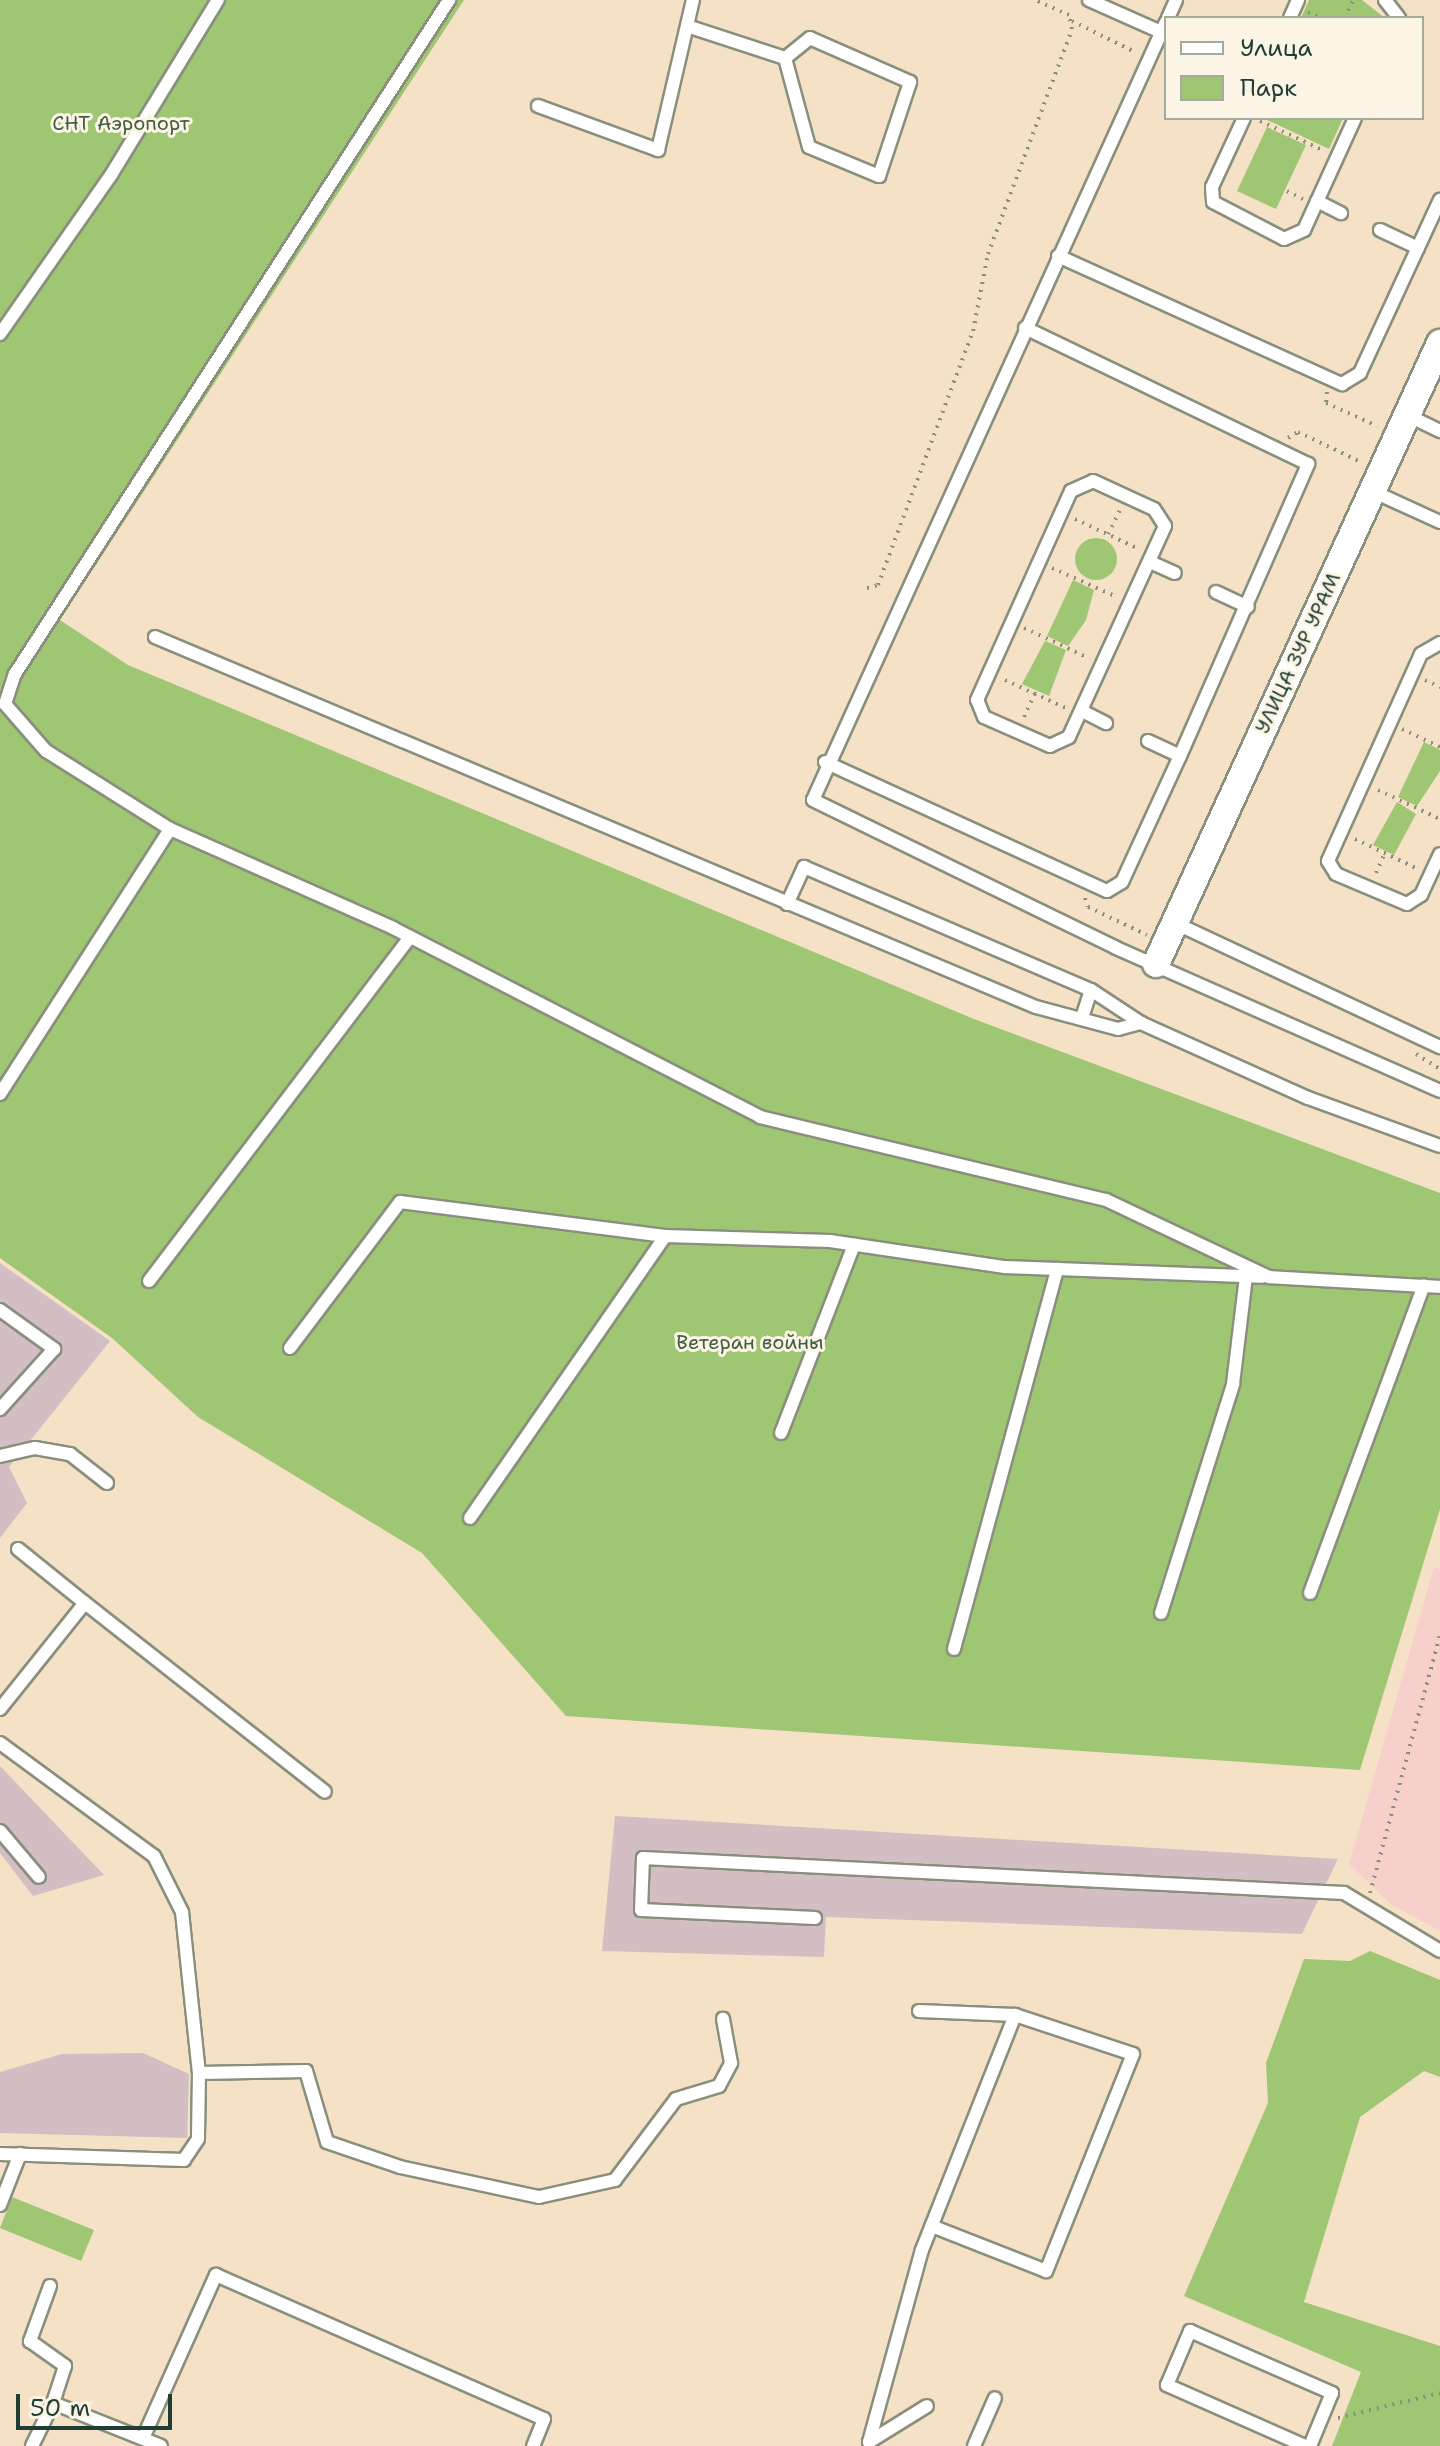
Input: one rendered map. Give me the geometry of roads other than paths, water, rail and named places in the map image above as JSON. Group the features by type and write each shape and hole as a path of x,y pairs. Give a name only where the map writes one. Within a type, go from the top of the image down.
{"street":[{"name":"УЛИЦА ЗУР УРАМ","path":"1156,964 1440,343"}],"lane":[{"path":"0,334 111,175 218,0"},
{"path":"449,0 15,674 5,704 46,751 170,829 410,937 760,1117 1106,1200 1269,1277"},
{"path":"538,106 658,150 693,0"},
{"path":"1089,0 1164,24"},
{"path":"1385,0 1397,16"},
{"path":"687,26 785,58"},
{"path":"1164,26 811,791 819,809 1440,1091"},
{"path":"810,38 910,82 879,176 809,147 785,58 810,38"},
{"path":"1243,120 1212,187 1219,210 1289,238 1304,230 1354,120"},
{"path":"1058,256 1335,384 1360,373 1440,200"},
{"path":"1317,201 1341,213"},
{"path":"1380,230 1418,248"},
{"path":"825,762 1107,891 1122,882 1308,477 1305,459 1025,328"},
{"path":"1407,415 1440,431"},
{"path":"1081,482 1126,496 1163,519 1152,558 1081,713 1059,745 1017,732 978,709 988,672 1061,513 1081,482"},
{"path":"1372,491 1440,522"},
{"path":"1152,558 1175,573"},
{"path":"1216,592 1248,607"},
{"path":"155,637 1036,1007 1083,1015 1118,1029 1141,1023"},
{"path":"1440,643 1421,654 1328,856 1333,872 1397,902 1418,899 1435,872 1440,854"},
{"path":"1081,713 1106,723"},
{"path":"1148,741 1180,756"},
{"path":"0,1094 170,829"},
{"path":"787,904 804,867 1091,990 1141,1023 1308,1098 1440,1146"},
{"path":"1174,923 1440,1047"},
{"path":"149,1281 410,937"},
{"path":"1083,1015 1091,990"},
{"path":"290,1348 400,1202 665,1236 854,1245 1057,1269 1440,1287"},
{"path":"470,1518 665,1236"},
{"path":"781,1433 854,1245"},
{"path":"954,1649 1057,1269"},
{"path":"1161,1613 1233,1384 1246,1276"},
{"path":"1310,1593 1424,1285"},
{"path":"0,1409 54,1349 2,1315"},
{"path":"0,1456 35,1448 70,1454 107,1483"},
{"path":"18,1549 325,1792"},
{"path":"0,1709 85,1603"},
{"path":"0,1743 154,1856 182,1912 199,2073 198,2139 184,2160 0,2154"},
{"path":"1,1835 39,1877"},
{"path":"815,1918 641,1910 643,1858 1344,1893 1365,1910 1440,1951"},
{"path":"919,2011 1015,2015 1133,2054 1046,2271 932,2226"},
{"path":"871,2445 932,2226 1015,2015"},
{"path":"199,2073 306,2071 327,2142 400,2167 539,2197 615,2180 676,2099 719,2086 731,2063 723,2019"},
{"path":"0,2205 20,2154"},
{"path":"143,2438 216,2275 544,2419 533,2446"},
{"path":"32,2446 53,2403 65,2366 30,2341 50,2286"},
{"path":"1190,2331 1332,2393 1308,2446 1167,2385 1190,2331"},
{"path":"974,2446 995,2398"},
{"path":"53,2403 161,2446"},
{"path":"871,2445 927,2406"}],"park label":[{"name":"СНТ Аэропорт","path":"121,123"},
{"name":"Ветеран войны","path":"750,1342"}]}
